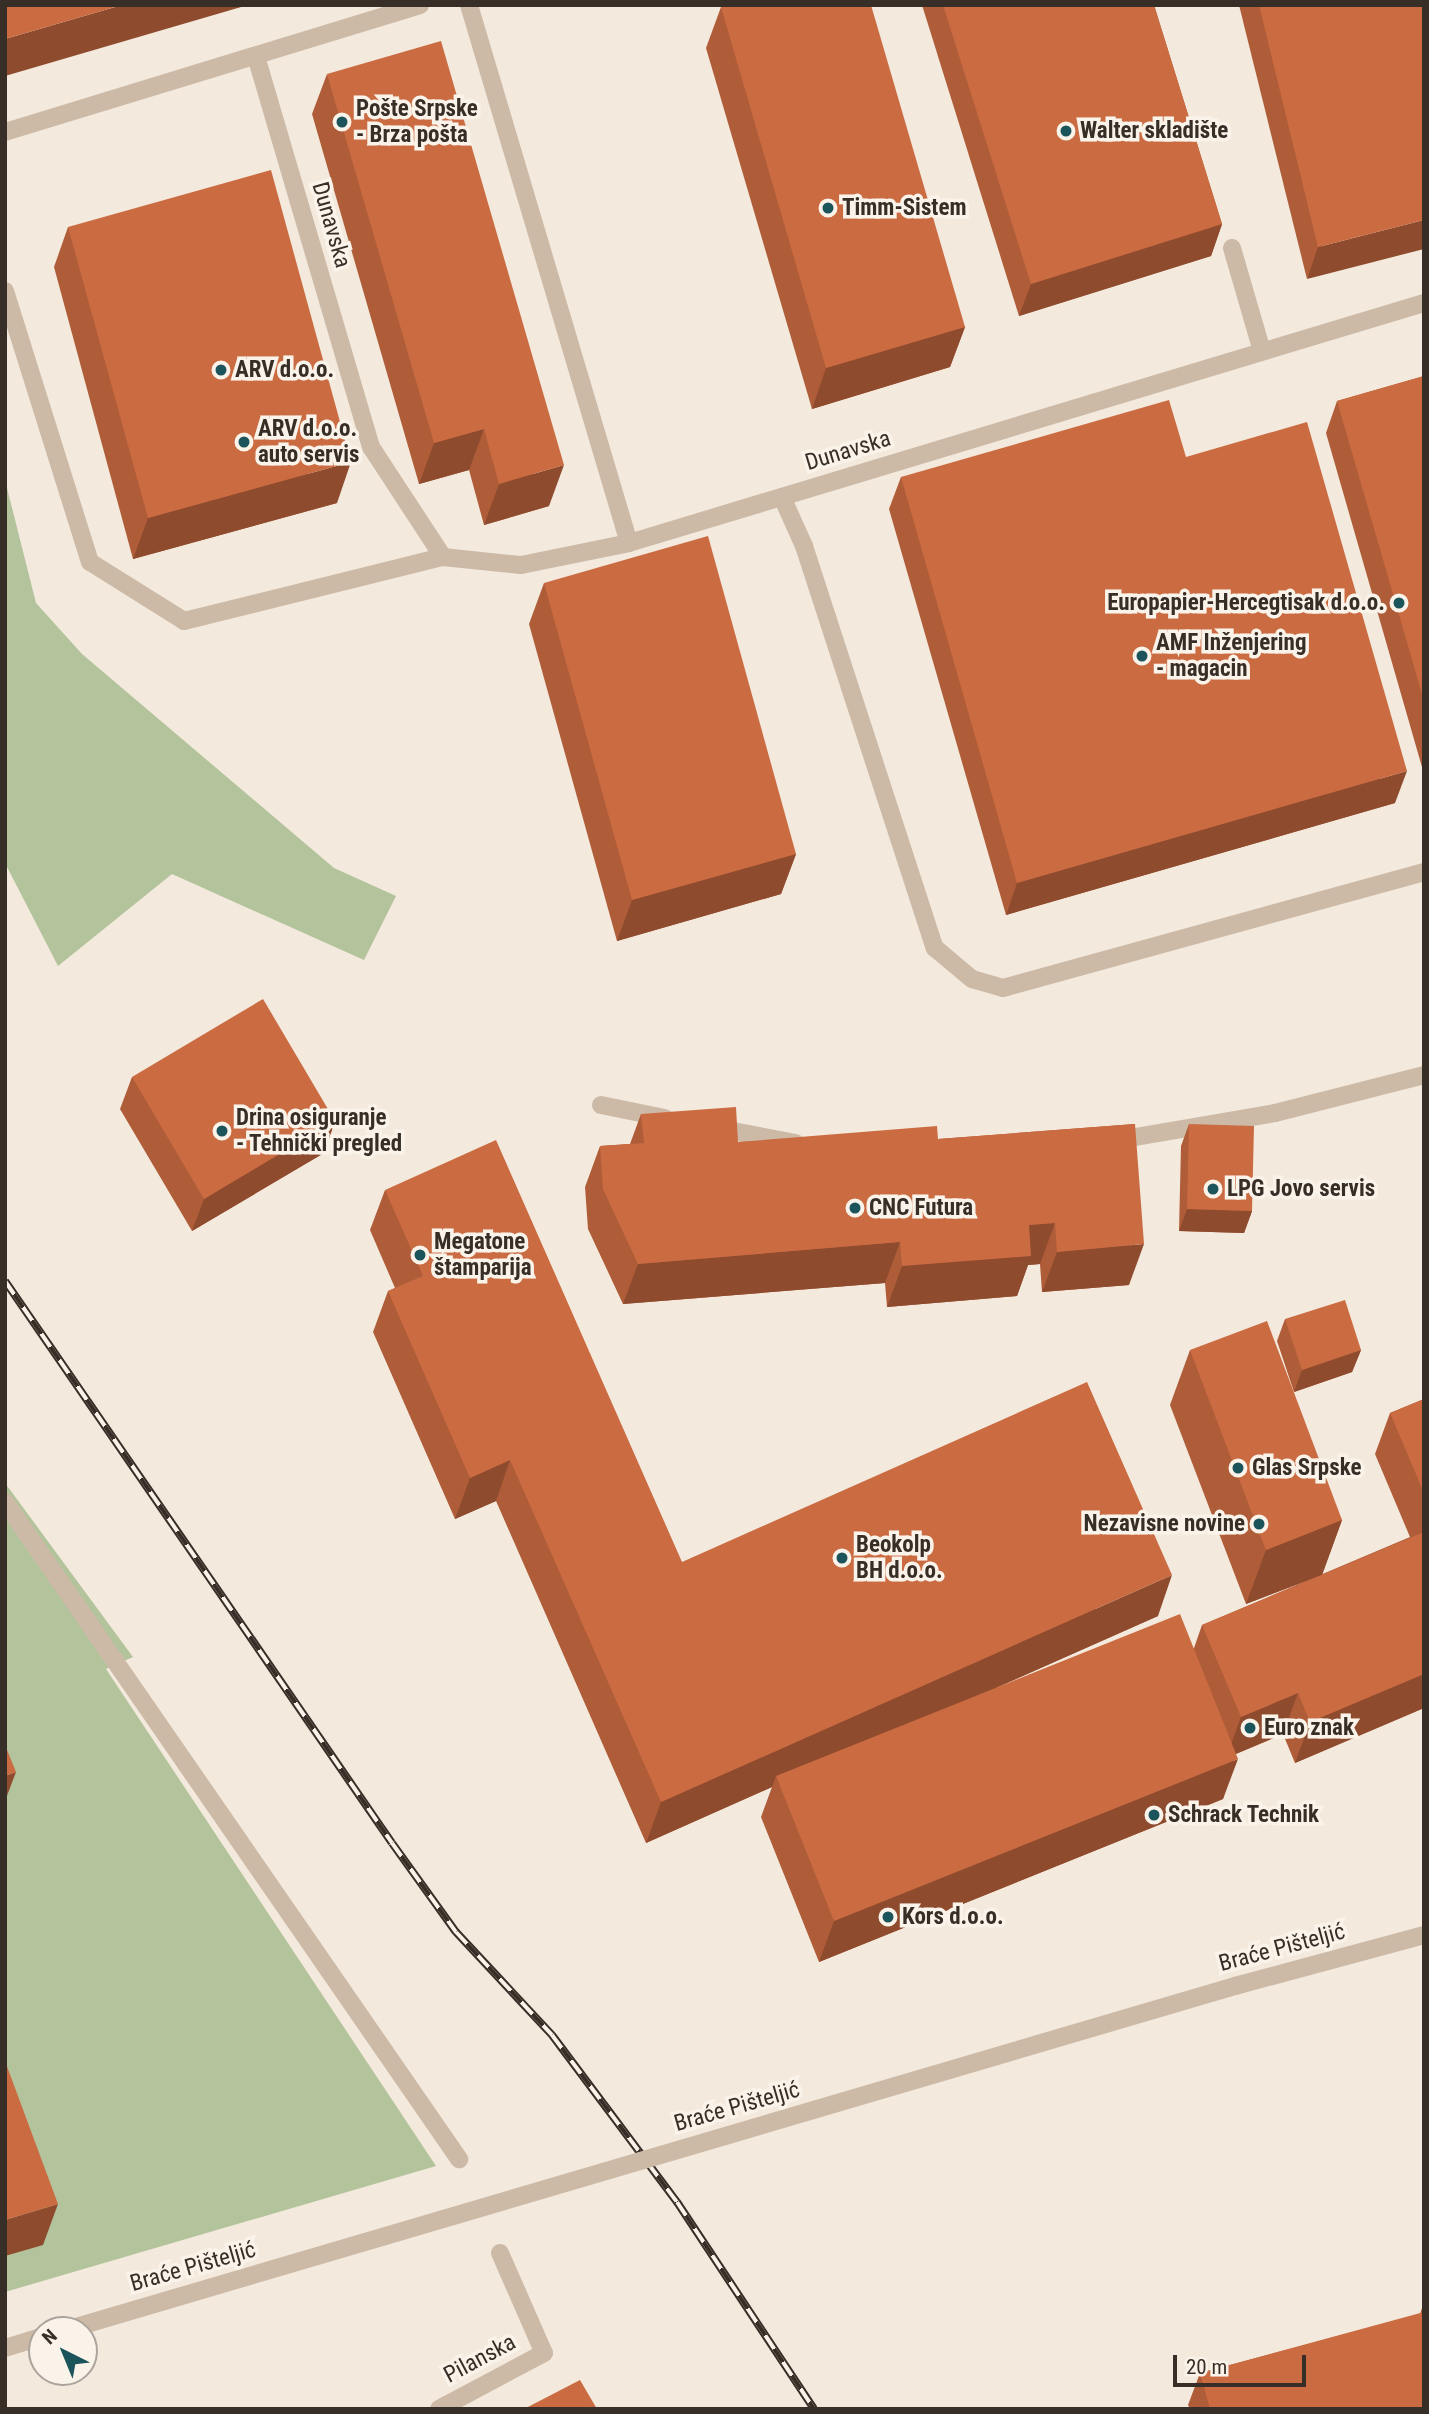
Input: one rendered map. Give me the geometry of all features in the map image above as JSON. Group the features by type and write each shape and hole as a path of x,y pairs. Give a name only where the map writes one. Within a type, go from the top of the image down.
{"street":[{"path":"5,132 420,5"},
{"path":"469,5 629,544"},
{"name":"Dunavska","path":"256,57 371,447 443,557"},
{"path":"1232,248 1262,351"},
{"name":"Dunavska","path":"5,291 90,562 184,621 443,557 521,565 629,544 1424,303"},
{"path":"782,497 804,546 935,948 972,979 1003,988 1424,872"},
{"path":"1085,1145 1275,1113 1424,1074"},
{"path":"601,1105 822,1148"},
{"path":"5,1502 459,2159"},
{"name":"Braće Pišteljić","path":"98,2321 1235,1986 1424,1935"},
{"name":"Pilanska","path":"439,2409 544,2353 500,2253"},
{"path":"5,2348 28,2341"}],"green space":[{"path":"5,480 36,603 82,654 334,868 396,896 364,960 172,874 58,966 5,863"},
{"path":"5,1483 133,1657 106,1669 436,2166 5,2292"}],"building":[{"path":"5,5 122,5 5,39"},
{"name":"Timm-Sistem","path":"871,5 965,327 826,368 721,7"},
{"name":"Walter skladište","path":"943,5 1154,5 1222,224 1031,284"},
{"path":"1259,5 1424,5 1424,220 1318,247"},
{"path":"441,41 564,465 499,484 484,429 434,443 327,74"},
{"path":"271,170 351,462 148,518 68,227"},
{"name":"Europapier-Hercegtisak d.o.o.","path":"1424,376 1424,701 1337,401"},
{"name":"AMF Inženjering - magacin","path":"1169,400 1186,457 1307,422 1407,771 1017,883 901,477"},
{"path":"708,536 796,854 632,900 544,583"},
{"name":"Drina osiguranje - Tehnički pregled","path":"263,999 335,1121 204,1199 132,1077"},
{"name":"CNC Futura","path":"736,1107 738,1142 937,1126 938,1139 1135,1124 1144,1244 1057,1252 1055,1223 1029,1225 1031,1256 902,1266 900,1242 638,1264 603,1189 600,1146 644,1143 641,1114"},
{"name":"LPG Jovo servis","path":"1189,1124 1254,1126 1252,1211 1187,1209"},
{"path":"496,1140 682,1562 1087,1382 1172,1575 661,1802 510,1460 470,1478 388,1291 423,1276 385,1190"},
{"path":"1345,1300 1361,1350 1302,1370 1285,1319"},
{"path":"1267,1321 1342,1520 1266,1550 1190,1350"},
{"path":"1424,1399 1424,1493 1390,1413"},
{"path":"1424,1532 1424,1674 1310,1722 1298,1693 1241,1717 1202,1625"},
{"path":"1180,1614 1238,1759 834,1921 776,1776"},
{"path":"5,1745 16,1772 5,1776"},
{"path":"5,2061 58,2204 5,2220"},
{"path":"1424,2312 1424,2409 1210,2409 1200,2373"},
{"path":"580,2380 597,2409 524,2409"}],"railway":[{"path":"5,1281 392,1843 456,1932 552,2035 677,2202 814,2409"}],"place":[{"name":"Pošte Srpske - Brza pošta","path":"342,122"},
{"name":"Walter skladište","path":"1066,131"},
{"name":"Timm-Sistem","path":"828,208"},
{"name":"ARV d.o.o.","path":"221,370"},
{"name":"ARV d.o.o. auto servis","path":"244,442"},
{"name":"Europapier-Hercegtisak d.o.o.","path":"1399,603"},
{"name":"AMF Inženjering - magacin","path":"1142,656"},
{"name":"Drina osiguranje - Tehnički pregled","path":"222,1131"},
{"name":"LPG Jovo servis","path":"1213,1189"},
{"name":"CNC Futura","path":"855,1208"},
{"name":"Megatone štamparija","path":"420,1255"},
{"name":"Glas Srpske","path":"1238,1468"},
{"name":"Nezavisne novine","path":"1259,1524"},
{"name":"Beokolp BH d.o.o.","path":"842,1558"},
{"name":"Euro znak","path":"1250,1728"},
{"name":"Schrack Technik","path":"1154,1815"},
{"name":"Kors d.o.o.","path":"888,1917"}]}
